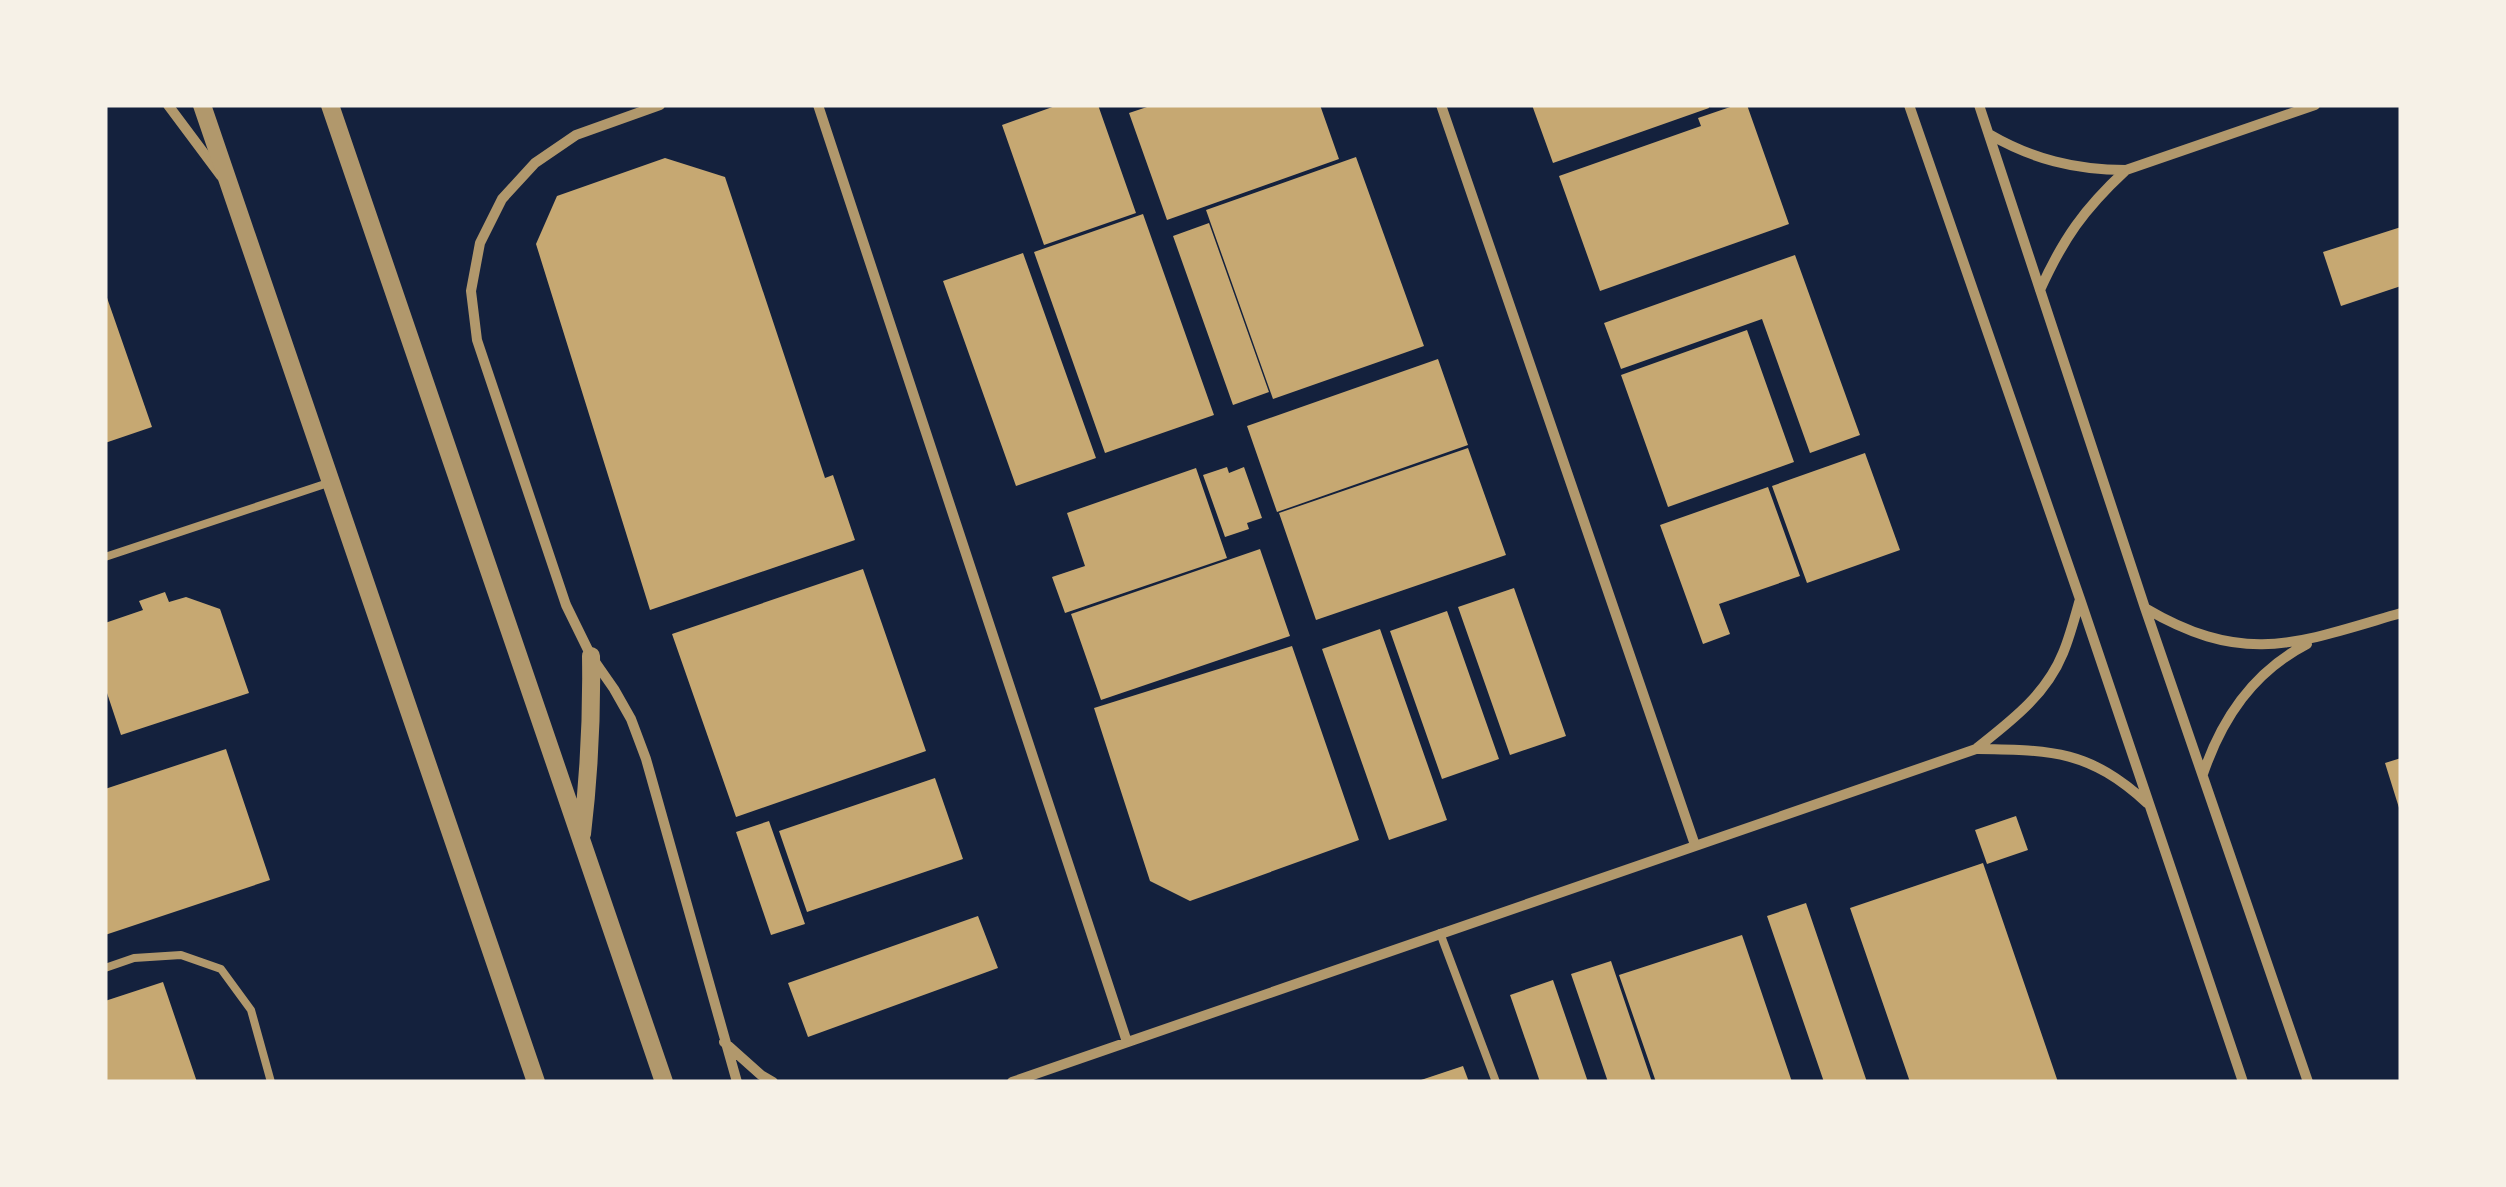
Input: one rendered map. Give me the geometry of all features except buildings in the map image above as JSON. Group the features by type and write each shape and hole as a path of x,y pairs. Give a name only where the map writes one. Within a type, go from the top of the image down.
{"street":[{"path":"168,105 231,189"},
{"path":"202,105 536,1082"},
{"path":"330,105 664,1082"},
{"path":"660,105 576,135 535,162 502,199 480,243 472,291 478,340 566,605 591,656 631,719 646,759 736,1082"},
{"path":"818,105 1128,1042"},
{"path":"1441,105 1695,845"},
{"path":"1909,105 2243,1082"},
{"path":"1978,105 2308,1082"},
{"path":"1988,133 2013,148 2068,166 2126,170 2315,105"},
{"path":"2040,291 2074,224 2126,170"},
{"path":"1012,1082 1976,749 2021,713 2045,686 2062,655 2080,599"},
{"path":"2145,608 2200,636 2260,645 2291,643 2401,613"},
{"path":"2203,774 2213,744 2246,692 2280,660 2321,636"},
{"path":"581,840 589,779 591,656"},
{"path":"1976,749 2029,750 2079,759 2121,779 2147,803"},
{"path":"723,1041 773,1082"}],"lane":[{"path":"105,557 330,482"},
{"path":"1440,934 1496,1082"},
{"path":"105,968 134,958 181,955 221,969 251,1010 271,1082"}]}
